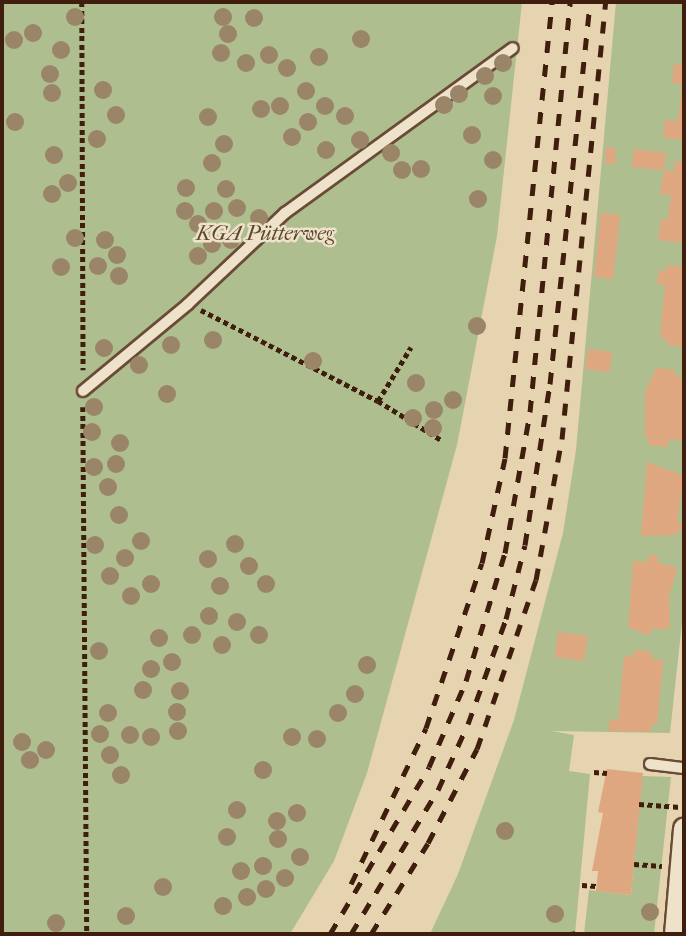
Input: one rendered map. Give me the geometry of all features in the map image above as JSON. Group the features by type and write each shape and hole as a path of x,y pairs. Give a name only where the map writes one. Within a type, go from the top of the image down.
{"street":[{"path":"674,934 684,828"}],"lane":[{"path":"83,391 188,304 285,213 513,48"},
{"path":"650,764 684,768"}],"path":[{"path":"82,2 87,934"},
{"path":"188,304 379,401 443,441"},
{"path":"379,401 411,347"},
{"path":"594,772 607,774"},
{"path":"639,804 684,807"},
{"path":"634,864 642,864"},
{"path":"582,885 596,886"},
{"path":"570,934 578,933"}],"green space":[{"name":"KGA Pütterweg","path":"2,2 522,2 497,236 457,445 367,773 334,861 290,934 2,934"},
{"path":"616,2 684,2 684,604 670,733 552,731 574,735 569,771 590,774 575,934 430,934 458,874 514,720 563,533 576,450"},
{"path":"642,776 671,777 654,934 584,934 589,890 631,895"}],"building":[{"path":"674,64 684,65 684,140 663,138 665,120 678,121 682,84 672,83"},
{"path":"606,147 616,148 615,164 605,164"},
{"path":"634,149 666,153 664,170 632,167"},
{"path":"675,161 684,162 684,243 658,240 661,219 668,220 671,195 660,194 664,170 674,171"},
{"path":"601,213 620,215 613,279 594,277"},
{"path":"667,265 684,267 684,347 667,345 667,339 660,338 665,285 657,284 659,270 667,271"},
{"path":"588,349 612,352 610,372 585,369"},
{"path":"656,368 675,370 675,376 684,377 684,441 669,439 668,447 648,445 649,438 645,438 645,393"},
{"path":"647,462 684,476 677,519 682,527 676,535 641,536"},
{"path":"648,555 658,556 658,563 677,567 669,598 670,629 651,629 650,636 628,627 633,561 647,562"},
{"path":"558,632 588,636 584,661 555,657"},
{"path":"634,650 651,651 651,658 663,660 657,724 652,724 651,732 608,731 610,719 618,720 624,656 633,657"},
{"path":"607,769 643,773 631,895 596,891 598,871 592,871 603,813 598,812"}],"railway":[{"path":"351,884 426,728 482,563 505,458 552,2"},
{"path":"330,934 429,767 466,681 505,553 530,412 570,2"},
{"path":"351,934 438,790 468,724 506,619 525,545 550,384 590,2"},
{"path":"371,934 428,843 477,749 536,580 562,439 606,2"}]}
